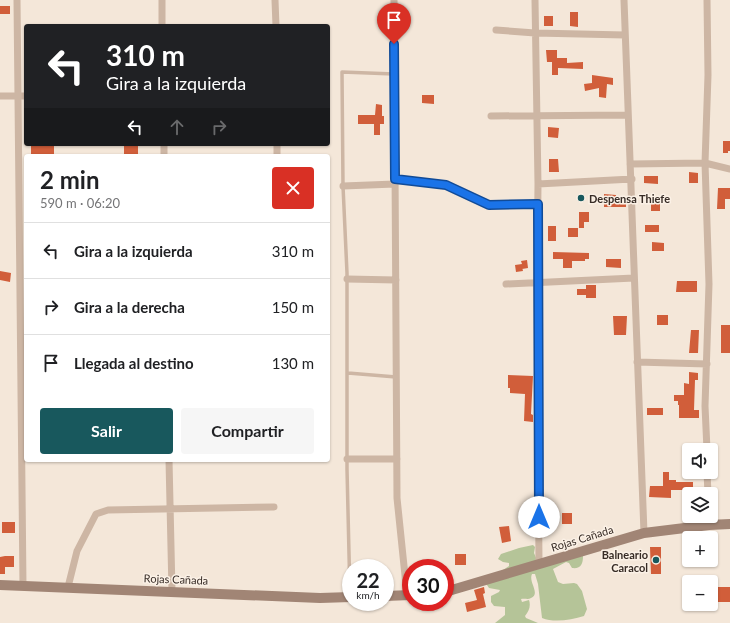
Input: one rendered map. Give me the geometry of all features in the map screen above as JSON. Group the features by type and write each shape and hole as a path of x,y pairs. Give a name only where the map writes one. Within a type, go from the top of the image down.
{"main road":[{"name":"Rojas Cañada","path":"718,522 730,524"},
{"name":"Rojas Cañada","path":"454,589 644,533 694,523"},
{"name":"Rojas Cañada","path":"0,585 320,598 342,597"}],"street":[{"path":"18,0 22,96 24,436 23,586"},
{"path":"162,0 162,24"},
{"path":"275,0 276,24"},
{"path":"394,0 397,498 405,559"},
{"path":"535,0 538,184 537,283 539,564"},
{"path":"624,0 630,164 632,179 634,278 644,533"},
{"path":"707,0 708,76 704,163 709,284 705,406 707,443"},
{"path":"496,30 535,33 625,35"},
{"path":"0,96 22,96"},
{"path":"491,116 628,115"},
{"path":"630,164 704,163 730,169"},
{"path":"538,184 632,179"},
{"path":"344,186 395,182"},
{"path":"506,284 634,278"},
{"path":"347,279 396,280"},
{"path":"637,362 707,364"},
{"path":"347,459 397,458"},
{"path":"170,462 172,591"},
{"path":"68,588 77,551 96,514 108,510 274,507"}],"lane":[{"path":"349,559 347,459 347,279 342,72 395,74"},
{"path":"395,182 446,185 489,205 538,204"},
{"path":"348,373 396,377"}],"green space":[{"path":"533,545 535,547 534,553 537,560 583,556 582,564 578,568 572,568 569,563 566,562 553,569 558,582 563,584 577,584 582,591 587,609 584,616 563,620 547,620 542,618 538,584 535,574 532,574 531,577 535,594 529,599 521,599 522,602 529,600 530,602 529,610 525,616 526,618 538,623 495,623 505,615 505,607 494,606 491,602 491,596 500,590 489,588 485,582 509,566 509,563 498,559 501,554"}],"building":[{"path":"0,6 10,6 10,14 0,14"},
{"path":"570,12 578,12 578,27 570,26"},
{"path":"544,16 553,16 553,26 544,26"},
{"path":"546,50 557,50 557,58 567,58 567,63 583,62 583,69 558,68 558,75 552,75 552,62 547,62"},
{"path":"592,75 613,78 613,85 607,84 606,98 599,97 599,88 585,91 584,84 592,83"},
{"path":"422,95 434,95 434,104 422,103"},
{"path":"376,104 382,105 382,116 384,116 384,124 380,124 380,135 374,135 374,124 358,124 358,115 375,115"},
{"path":"548,127 559,128 558,138 548,137"},
{"path":"723,141 730,141 730,151 728,151 728,153 723,153"},
{"path":"31,146 54,146 54,154 31,154"},
{"path":"124,146 138,146 138,154 124,154"},
{"path":"549,159 558,159 559,172 549,172"},
{"path":"689,172 698,173 698,183 689,183"},
{"path":"644,176 658,176 658,184 644,183"},
{"path":"718,188 730,188 730,199 725,199 725,209 717,209"},
{"path":"604,194 616,195 616,202 626,202 626,207 604,207"},
{"path":"651,200 660,201 660,211 651,211"},
{"path":"579,212 589,212 589,222 584,222 584,228 579,228"},
{"path":"645,225 659,225 659,232 645,232"},
{"path":"548,226 556,226 556,241 548,241"},
{"path":"568,228 578,228 578,237 568,237"},
{"path":"652,242 664,243 664,251 652,251"},
{"path":"553,252 589,253 589,259 585,259 585,261 572,261 572,268 563,268 563,259 553,259"},
{"path":"606,259 621,259 621,268 606,267"},
{"path":"527,260 528,268 522,269 523,271 516,272 515,265 522,264 521,261"},
{"path":"0,271 11,273 10,282 0,280"},
{"path":"677,281 697,281 697,292 676,292"},
{"path":"586,285 596,285 596,298 586,298 586,295 577,295 577,289 586,289"},
{"path":"657,315 668,315 668,325 657,325"},
{"path":"613,316 627,316 626,335 614,335"},
{"path":"721,325 730,325 730,353 721,353"},
{"path":"691,330 699,330 698,353 689,353"},
{"path":"689,372 698,373 698,380 695,380 694,410 699,410 699,418 679,418 679,405 678,401 674,401 674,395 684,395 684,383 689,384"},
{"path":"508,375 533,376 531,414 533,415 533,422 524,421 525,394 510,393 510,388 508,388"},
{"path":"647,408 663,408 663,415 647,415"},
{"path":"663,472 669,472 669,480 676,480 676,482 693,482 693,487 682,487 682,490 671,490 671,498 649,497 650,486 663,486"},
{"path":"562,513 572,513 572,524 562,524"},
{"path":"2,522 15,522 15,533 2,533"},
{"path":"509,526 511,541 502,543 499,527"},
{"name":"Balneario Caracol","path":"650,547 661,547 661,574 651,574"},
{"path":"455,554 466,554 466,565 455,565"},
{"path":"14,556 14,567 5,567 5,574 0,574 0,557"},
{"path":"484,587 485,593 483,594 486,607 467,612 465,603 477,600 474,590"},
{"path":"718,587 730,587 730,602 718,602"}],"place":[{"name":"Despensa Thiefe","path":"581,198"},
{"name":"Balneario Caracol","path":"656,560"}],"route":[{"path":"394,44 395,179 446,185 489,205 538,204 537,283 539,517"}]}
